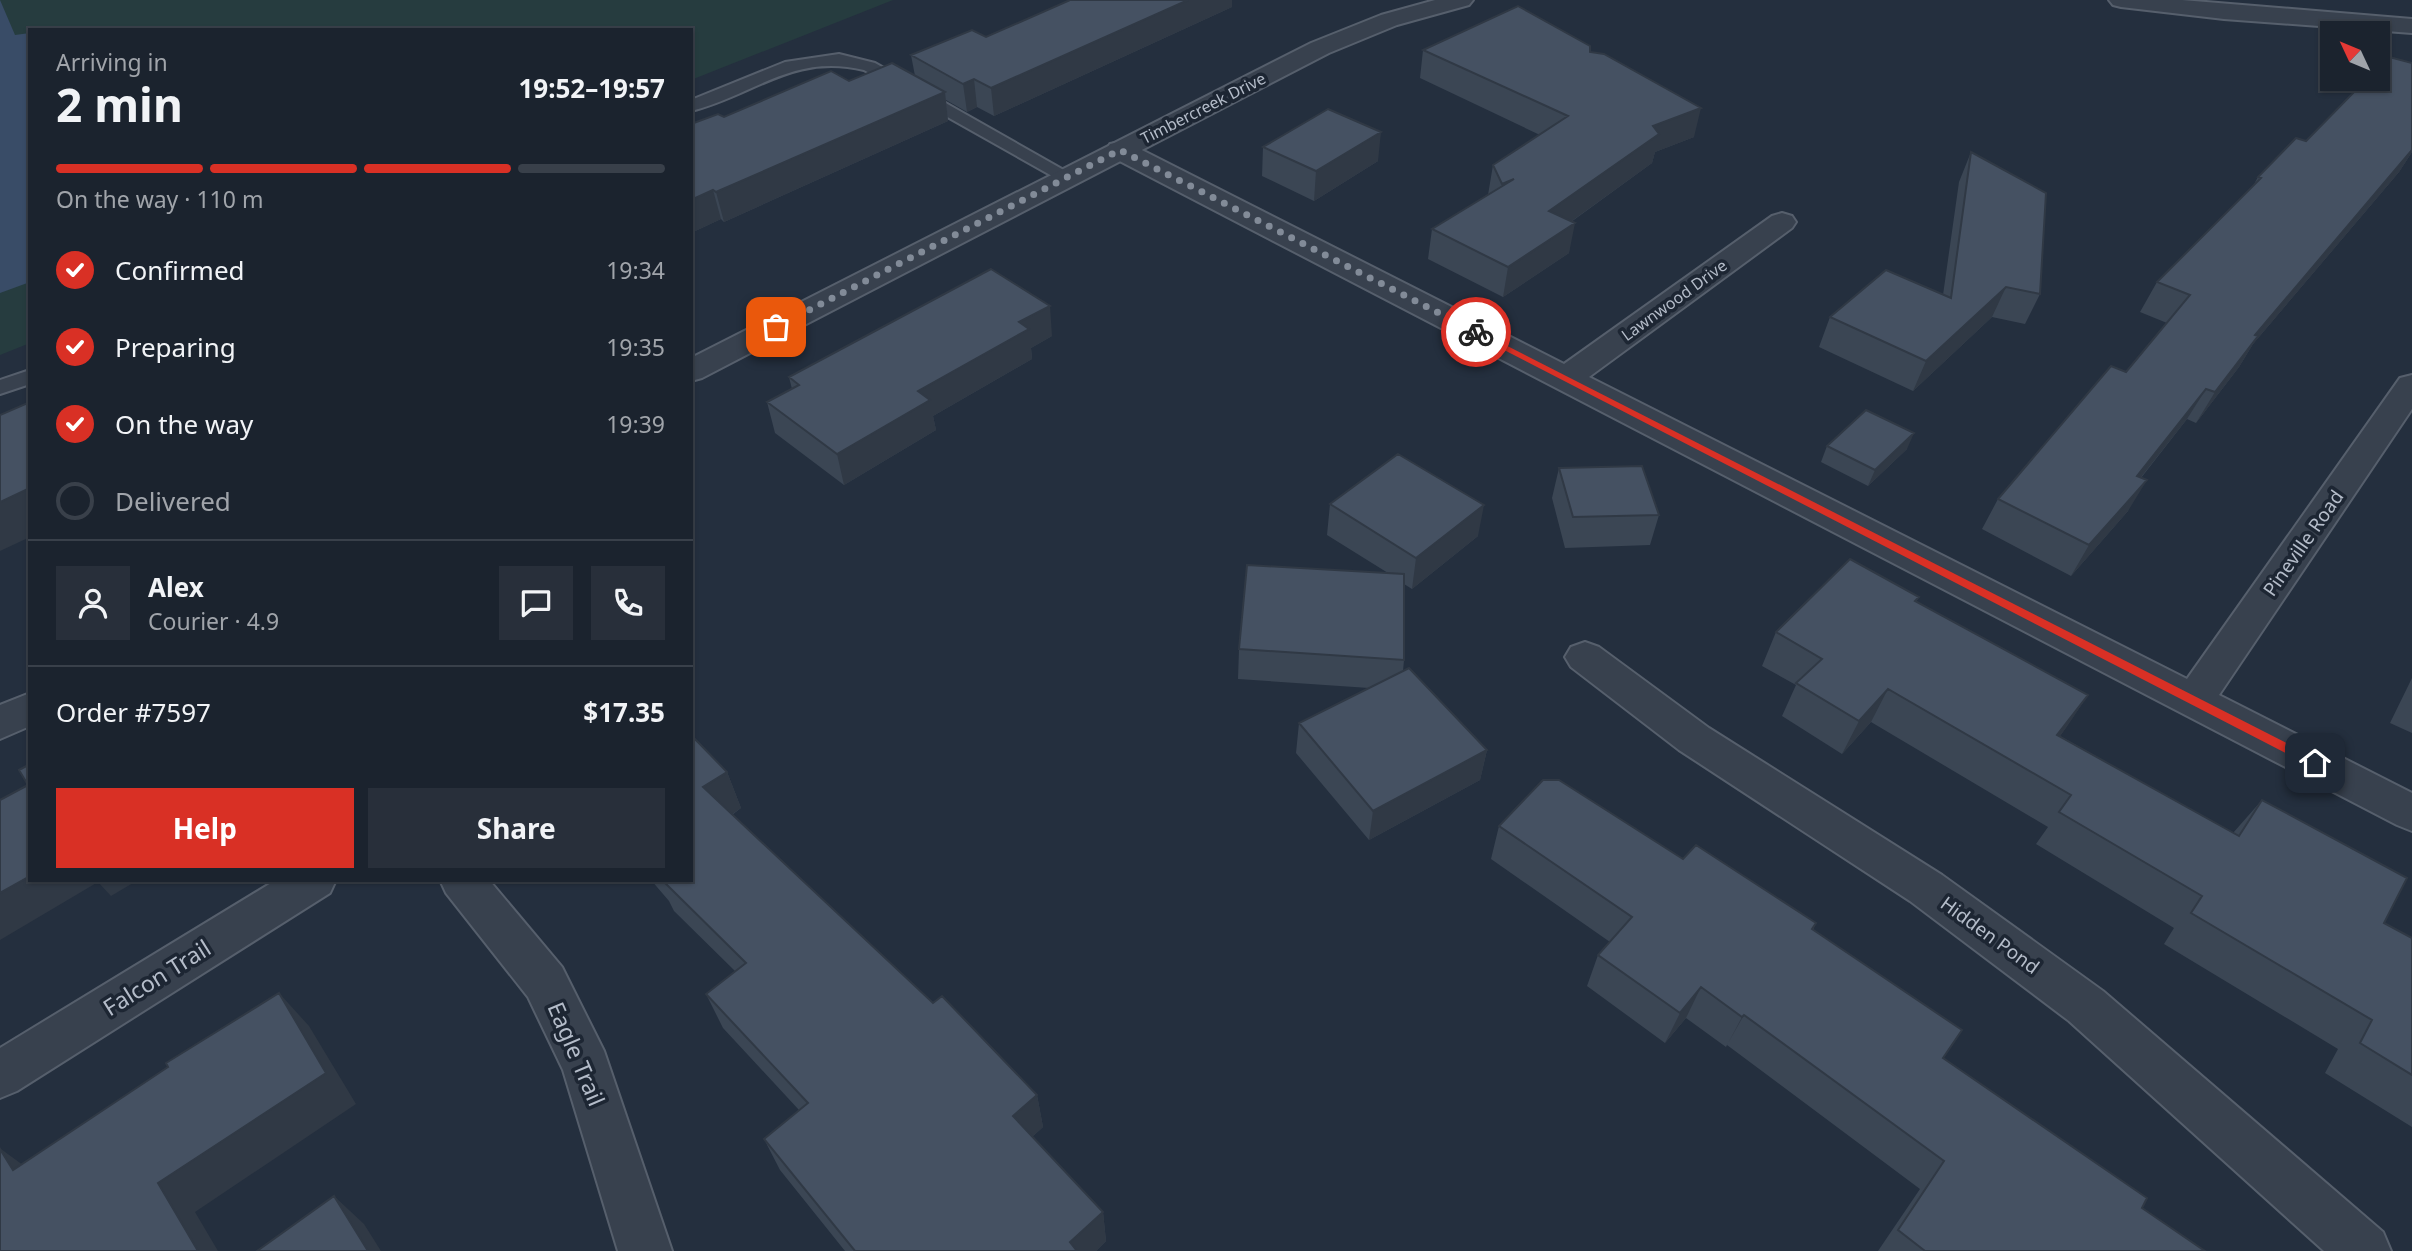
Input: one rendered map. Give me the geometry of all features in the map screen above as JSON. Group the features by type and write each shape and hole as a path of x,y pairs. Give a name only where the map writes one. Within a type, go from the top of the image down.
{"street":[{"name":"Timbercreek Drive","path":"693,369 1320,48 1390,19 1461,0"},
{"path":"2121,0 2224,12 2412,26"},
{"path":"1120,150 2412,813"},
{"name":"Lawnwood Drive","path":"1566,378 1782,222"},
{"name":"Pineville Road","path":"2194,701 2412,385"},
{"name":"Hidden Pond","path":"1585,657 1694,739 1926,888 2086,1006 2364,1251"},
{"path":"0,723 28,709"},
{"name":"Falcon Trail","path":"0,1075 311,882"},
{"name":"Eagle Trail","path":"464,882 545,982 587,1067 645,1251"}],"lane":[{"path":"693,105 791,65 839,59 869,66 1067,177"},
{"path":"0,388 28,377"}],"green space":[{"path":"0,0 893,0 693,79 693,28 28,28 28,344 0,355"}],"water":[{"path":"0,0 15,35 28,33 28,283 0,293"}],"building":[{"path":"1070,0 1188,0 991,88 974,79 963,84 911,55 972,30 986,37"},
{"path":"1518,6 1590,46 1590,52 1604,54 1701,108 1653,126 1659,134 1549,211 1575,223 1508,267 1432,229 1514,179 1502,184 1493,165 1568,116 1423,50"},
{"path":"2390,57 2412,63 2412,150 2255,335 2258,336 2215,392 2206,389 2137,476 2147,480 2089,545 1998,499 2111,366 2126,372 2190,295 2157,282 2261,178 2258,177 2296,138 2306,141 2355,91 2390,91"},
{"path":"892,63 945,92 716,192 713,190 693,199 693,123 718,114 724,117 831,71 849,81"},
{"path":"1328,109 1381,132 1316,171 1263,147"},
{"path":"1971,152 2046,193 2040,294 2006,287 1926,361 1830,317 1886,270 1951,298"},
{"path":"991,269 1050,306 1019,322 1029,329 918,391 930,400 837,454 767,402 799,385 789,377"},
{"path":"28,403 28,489 0,502 0,415"},
{"path":"1866,410 1914,433 1875,470 1827,446"},
{"path":"1398,454 1484,505 1416,558 1330,504"},
{"path":"1642,466 1659,515 1573,517 1559,468"},
{"path":"1850,559 1919,597 1915,601 2088,695 2057,735 2239,836 2262,800 2407,878 2384,923 2412,938 2412,1075 2360,1043 2372,1020 2191,913 2202,896 2059,812 2071,795 1888,689 1859,721 1796,683 1822,659 1776,632"},
{"path":"1247,565 1404,574 1404,660 1239,649"},
{"path":"1409,668 1487,750 1373,811 1299,723"},
{"path":"693,737 727,772 703,787 933,1003 942,996 1037,1095 1013,1116 1103,1212 1070,1242 1077,1251 855,1251 764,1139 808,1103 706,994 746,963 664,882 693,882"},
{"path":"28,765 28,785 19,770"},
{"path":"1543,780 1559,780 1683,859 1696,845 1816,923 1812,929 1962,1030 1943,1058 2147,1198 2142,1208 2205,1251 1925,1251 1898,1230 1944,1161 1744,1015 1742,1017 1701,987 1680,1013 1598,955 1632,917 1499,826"},
{"path":"28,785 28,877 0,893 0,800"},
{"path":"279,993 326,1073 158,1183 198,1251 0,1251 0,1149 13,1170 168,1067 166,1063"},
{"path":"334,1196 368,1251 257,1251"}],"way so far":[{"path":"776,327 1120,150 1476,332"}],"route":[{"path":"1476,332 2315,763"}]}
